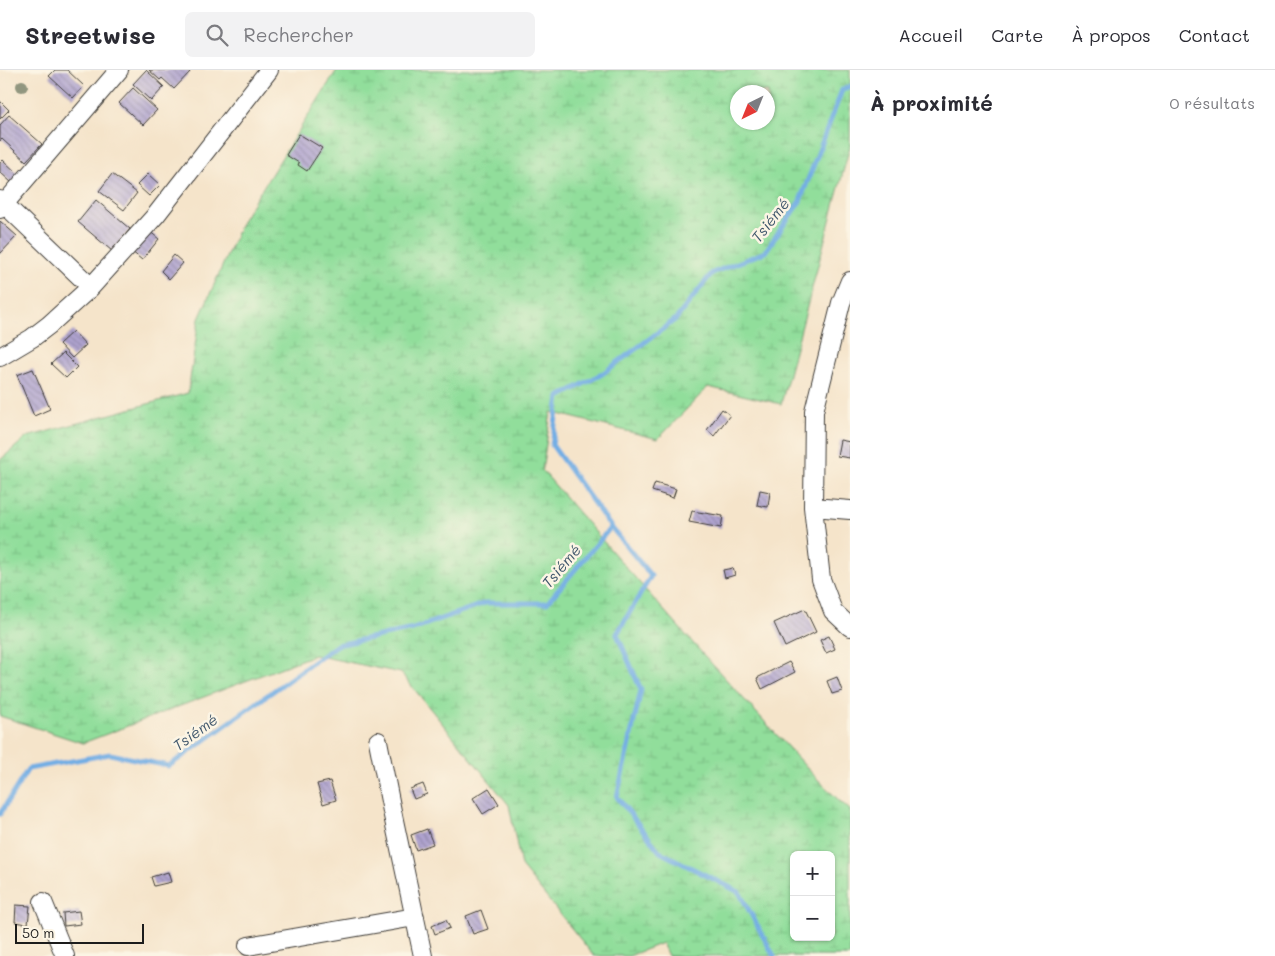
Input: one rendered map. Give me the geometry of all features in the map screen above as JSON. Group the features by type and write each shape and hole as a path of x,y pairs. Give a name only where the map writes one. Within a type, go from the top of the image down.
{"street":[{"path":"91,287 2,204 120,70"},
{"path":"0,357 32,338 49,325 91,287 156,215 269,70"},
{"path":"850,281 841,303 814,411 813,507 821,579 834,611 850,627"},
{"path":"813,507 850,510"},
{"path":"378,741 423,956"},
{"path":"42,902 66,956"},
{"path":"248,946 415,917"}],"green space":[{"path":"337,70 850,70 850,146 781,404 708,387 658,439 551,412 542,470 646,591 726,680 812,774 850,810 850,956 668,956 662,943 629,956 594,956 521,866 509,805 401,673 314,655 83,743 0,716 0,460 27,437 188,393 199,319 243,219"}],"building":[{"path":"55,70 67,70 84,86 73,98 49,76"},
{"path":"146,70 164,87 151,101 133,84"},
{"path":"149,70 188,70 190,72 174,89"},
{"path":"133,88 157,110 143,125 119,103"},
{"path":"0,101 9,110 0,119"},
{"path":"9,115 42,144 26,161 2,139 0,141 0,125"},
{"path":"299,134 322,148 307,171 298,165 299,163 286,155"},
{"path":"3,160 19,175 12,183 0,172 0,163"},
{"path":"112,174 137,193 124,210 99,191"},
{"path":"148,174 160,185 149,196 137,185"},
{"path":"96,200 130,229 112,251 78,222"},
{"path":"0,221 17,236 0,254"},
{"path":"148,230 159,239 142,260 131,251"},
{"path":"174,255 183,263 169,279 161,271"},
{"path":"73,331 86,345 72,358 59,344"},
{"path":"63,353 77,367 66,378 51,364"},
{"path":"33,369 50,409 34,416 17,375"},
{"path":"722,409 730,415 714,436 707,430"},
{"path":"840,440 850,442 850,458 837,456"},
{"path":"655,483 676,489 673,498 652,491"},
{"path":"760,490 770,492 768,507 757,505"},
{"path":"692,511 723,516 721,528 689,522"},
{"path":"733,568 735,575 725,578 723,570"},
{"path":"805,609 816,632 785,647 774,623"},
{"path":"829,636 835,649 826,653 820,640"},
{"path":"789,662 795,672 762,689 757,678"},
{"path":"837,677 842,691 832,694 827,681"},
{"path":"330,781 336,800 323,804 317,784"},
{"path":"423,784 427,794 414,799 410,789"},
{"path":"489,788 499,804 483,814 473,798"},
{"path":"427,829 433,844 416,850 411,835"},
{"path":"168,872 171,882 154,886 151,877"},
{"path":"16,905 30,906 28,924 15,922"},
{"path":"481,910 488,929 473,934 466,916"},
{"path":"79,911 81,924 64,926 63,913"},
{"path":"446,920 450,928 435,934 432,926"}],"waterway":[{"name":"Tsiémé","path":"0,814 28,769 110,754 169,766 337,645 413,629 485,603 547,603 611,527 552,445 559,397 602,374 676,319 712,273 765,252 800,201 842,90 850,86"},
{"path":"611,527 651,576 617,634 641,690 617,797 660,852 739,892 774,956"}]}
